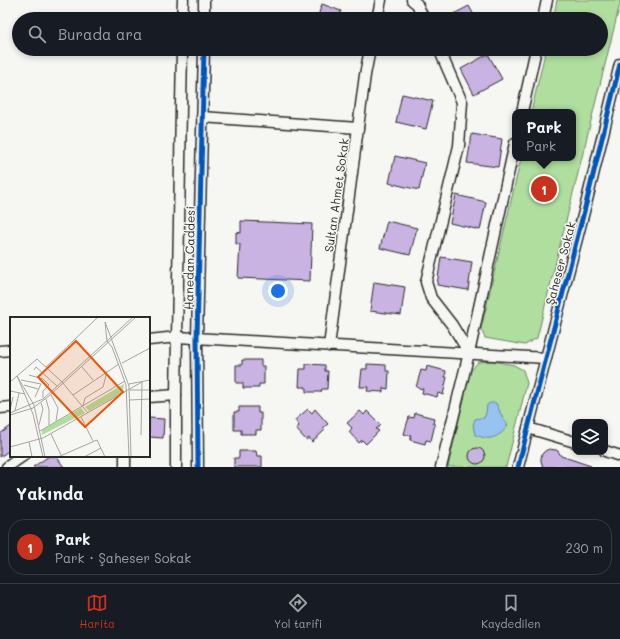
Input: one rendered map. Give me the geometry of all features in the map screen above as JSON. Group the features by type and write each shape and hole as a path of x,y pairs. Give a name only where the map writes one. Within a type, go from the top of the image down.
{"street":[{"path":"182,0 182,12"},
{"path":"204,0 204,12"},
{"path":"378,12 381,0"},
{"path":"412,0 417,4 421,12"},
{"path":"544,12 547,0"},
{"name":"Hanedan Caddesi","path":"176,467 182,56"},
{"name":"Hanedan Caddesi","path":"198,467 197,338 204,56"},
{"name":"Sultan Ahmet Sokak","path":"329,346 369,56"},
{"path":"441,56 462,102 458,146 426,282 431,298 452,325 469,353"},
{"path":"523,109 534,56"},
{"name":"Şaheser Sokak","path":"518,467 587,200 620,64"},
{"path":"202,117 358,128"},
{"path":"441,467 462,376 469,353 512,157"},
{"path":"150,340 177,337 546,358"},
{"path":"0,351 10,350"},
{"path":"150,397 176,395"},
{"path":"0,408 10,407"},
{"path":"528,428 572,441"},
{"path":"608,452 620,456"},
{"path":"7,467 22,457"}],"green space":[{"path":"557,0 620,0 608,52 608,12 554,12"},
{"path":"544,56 607,56 537,338 525,345 485,338 481,329 520,161 576,161 576,109 532,109"},
{"path":"492,361 514,365 523,370 527,383 506,467 448,467 470,372 478,362"}],"water":[{"path":"490,403 496,403 504,421 508,424 501,433 491,438 475,435 473,425 475,419 484,418 487,405"}],"building":[{"path":"322,4 341,11 341,12 319,12"},
{"path":"469,6 472,12 457,12"},
{"path":"484,56 489,56 502,79 474,94 461,69"},
{"path":"402,94 433,101 426,129 396,122"},
{"path":"472,134 502,139 498,167 467,163"},
{"path":"395,156 425,163 419,190 389,183"},
{"path":"456,195 486,202 480,230 450,223"},
{"path":"241,221 312,224 310,281 238,278 240,244 236,244 236,232 241,233"},
{"path":"387,221 417,228 410,255 380,248"},
{"path":"441,257 472,262 468,290 437,285"},
{"path":"374,282 405,287 401,315 370,311"},
{"path":"242,360 261,360 261,366 264,366 264,384 259,384 259,388 243,388 243,383 236,383 236,365 242,365"},
{"path":"306,364 325,365 325,371 328,371 327,389 322,389 321,392 306,392 306,387 299,387 300,369 306,369"},
{"path":"367,364 386,365 386,371 389,371 388,389 383,388 383,392 367,391 368,387 360,387 362,369 367,369"},
{"path":"427,366 446,371 445,377 447,377 443,395 438,393 437,397 422,393 423,389 416,387 421,370 426,371"},
{"path":"239,407 258,407 258,413 261,413 261,430 256,430 256,434 241,434 241,430 234,430 234,412 239,412"},
{"path":"308,409 312,413 315,409 328,424 323,428 325,430 312,442 309,438 306,440 296,429 299,426 295,420"},
{"path":"360,411 364,415 367,411 381,425 376,429 379,431 366,444 362,440 359,443 349,432 352,428 347,423"},
{"path":"415,413 434,418 433,424 435,424 431,441 426,440 425,444 410,440 411,436 404,434 409,417 414,418"},
{"path":"150,418 164,419 163,438 150,437"},
{"path":"10,427 10,450 0,457 0,434"},
{"path":"474,448 480,448 485,453 483,462 480,464 474,464 469,459 469,453"},
{"path":"549,449 556,450 561,456 591,467 543,467 541,461 542,454"},
{"path":"239,451 256,451 257,456 262,456 262,467 234,467 234,458 239,458"},
{"path":"48,457 57,457 64,467 33,467"}],"cycle path":[{"path":"198,467 197,338 204,56"},
{"path":"518,467 587,200 620,64"}],"place":[{"name":"Park","path":"544,189"}]}
